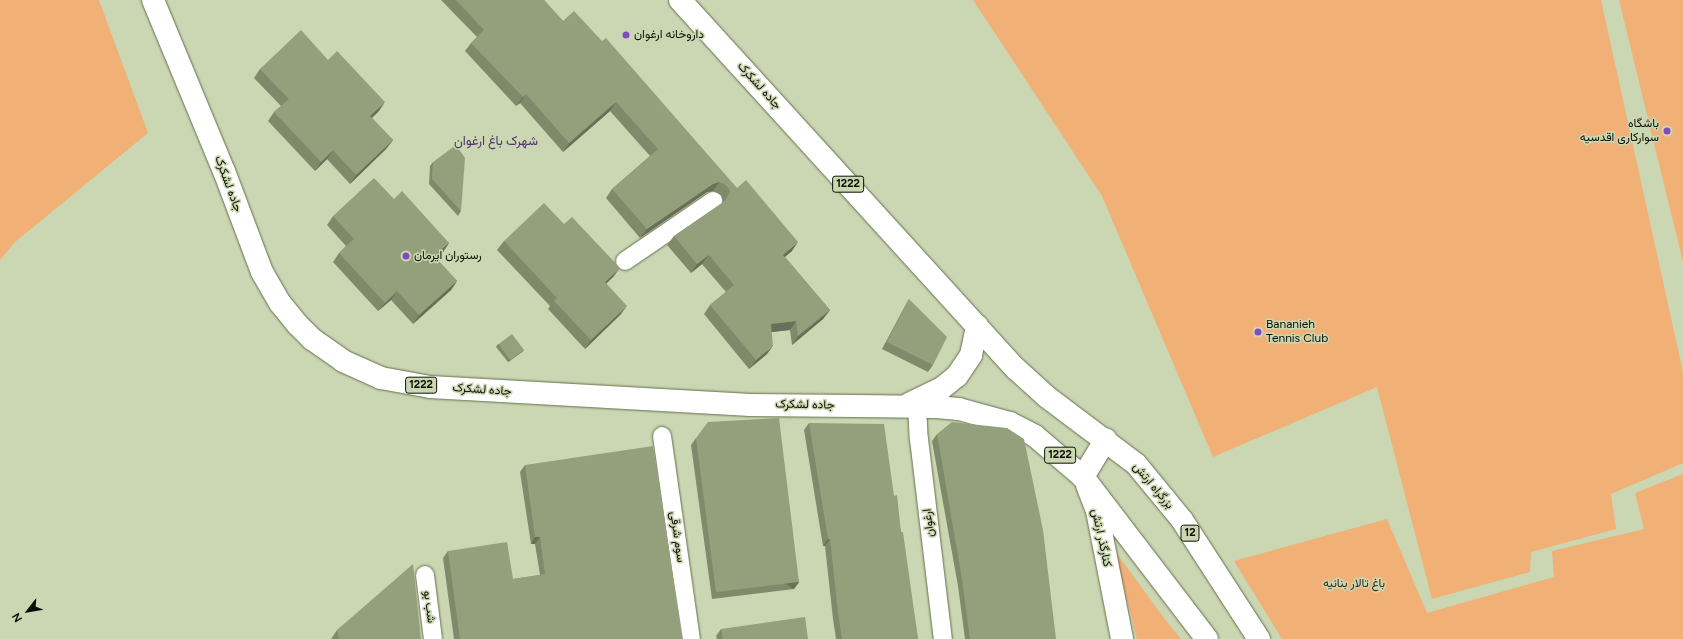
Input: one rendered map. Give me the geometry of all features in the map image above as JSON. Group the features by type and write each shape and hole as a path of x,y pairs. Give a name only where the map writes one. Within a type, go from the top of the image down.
{"main road":[{"name":"جاده لشکرک","path":"153,0 224,171 262,272 280,304 298,325 328,351 360,371 381,378 430,387 539,394 750,405 959,409 1010,423 1035,436"},
{"name":"جاده لشکرک","path":"680,0 1015,368"},
{"name":"1222","path":"910,407 942,388 957,376 971,355 977,326"},
{"name":"بزرگراه ارتش","path":"1015,368 1047,397 1106,439 1136,464 1182,520 1259,639"},
{"name":"کنارگذر ارتش","path":"1035,436 1083,477 1097,511 1122,639"},
{"path":"1106,439 1083,477 1207,639"}],"street":[{"path":"625,261 713,201"},
{"name":"ارغوان","path":"910,407 919,439 943,639"},
{"name":"سوم شرقی","path":"662,436 692,639"},
{"name":"شب بو","path":"425,575 433,639"}],"green space":[{"path":"0,0 99,0 148,133 15,242 0,260"},
{"path":"973,0 1601,0 1683,372 1683,463 1611,494 1616,529 1531,552 1530,572 1432,599 1377,387 1213,457 1102,196"},
{"name":"باشگاه سوارکاری اقدسیه","path":"1619,0 1683,0 1683,262"},
{"name":"باغ تالار بنانیه","path":"1683,474 1683,639 1282,639 1234,561 1387,519 1427,613 1554,577 1552,551 1644,529 1635,493"},
{"path":"1115,551 1164,618 1181,639 1137,639"}],"building":[{"path":"456,0 544,0 563,21 574,11 602,41 606,38 737,188 746,180 798,242 783,255 830,310 798,336 796,321 771,324 773,346 756,360 710,305 734,285 709,255 697,264 674,236 725,201 730,192 728,186 719,182 713,184 647,229 612,189 658,149 616,102 569,143 526,94 523,97 471,43 484,30"},
{"path":"301,30 328,60 337,51 385,102 370,116 393,140 356,175 333,150 321,162 274,112 289,99 260,69"},
{"path":"456,145 465,158 461,211 432,179 433,162"},
{"path":"374,178 394,199 402,191 449,243 434,256 457,281 419,315 397,291 385,303 339,253 354,239 333,216"},
{"path":"544,203 564,224 572,217 620,268 605,282 627,306 591,340 554,301 557,298 504,241"},
{"path":"909,299 947,337 933,365 887,342"},
{"path":"512,334 524,350 510,360 498,344"},
{"path":"779,418 799,582 716,592 696,438 708,422"},
{"path":"952,422 1007,428 1024,439 1043,530 1056,639 970,639 962,579 937,434"},
{"path":"809,423 884,424 894,496 897,495 901,532 903,532 918,639 842,639 830,539 828,539"},
{"path":"653,446 683,639 460,639 448,551 507,542 513,579 545,574 540,537 535,537 525,465"},
{"path":"413,564 421,639 339,639 337,630"},
{"path":"805,617 808,639 723,639 721,629"}],"place":[{"name":"داروخانه ارغوان","path":"626,35"},
{"name":"باشگاه سوارکاری اقدسیه","path":"1667,131"},
{"name":"رستوران ايرمان","path":"406,256"},
{"name":"Bananieh Tennis Club","path":"1258,332"}],"district":[{"name":"شهرک باغ ارغوان","path":"496,141"}]}
